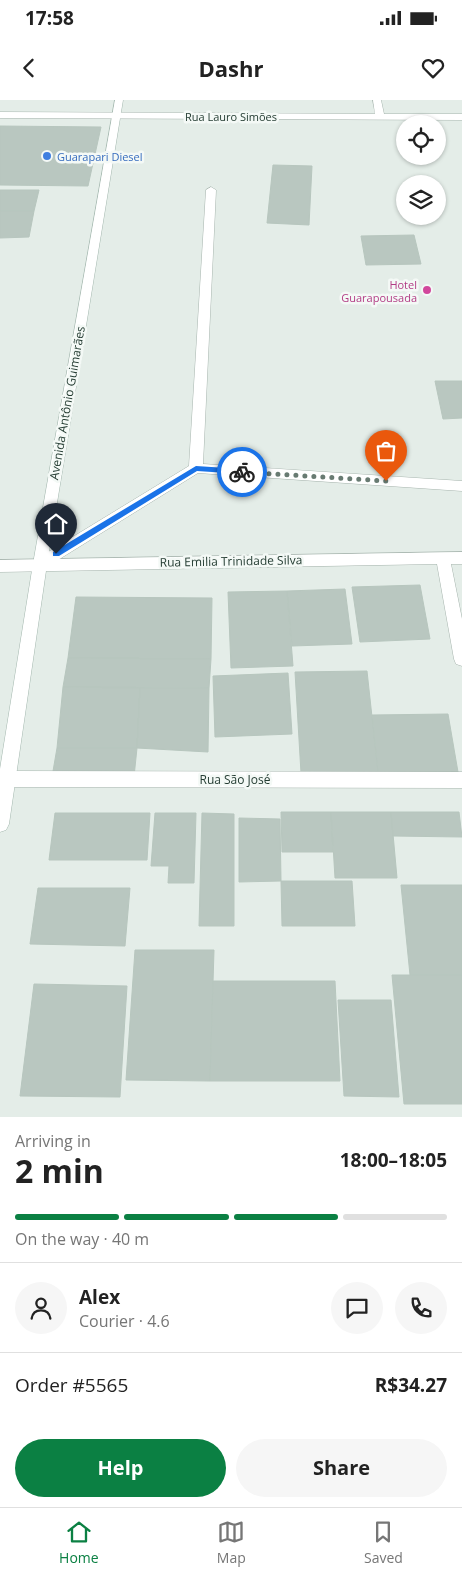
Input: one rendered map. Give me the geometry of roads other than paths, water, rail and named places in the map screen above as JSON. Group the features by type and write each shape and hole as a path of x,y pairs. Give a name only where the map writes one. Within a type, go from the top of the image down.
{"street":[{"name":"Avenida Antônio Guimarães","path":"0,824 40,564 118,100"},
{"path":"377,100 380,116"},
{"name":"Rua Lauro Simões","path":"0,116 462,117"},
{"path":"196,468 211,190"},
{"path":"40,564 196,468 462,486"},
{"name":"Rua Emilia Trinidade Silva","path":"0,566 462,558"},
{"path":"443,559 462,659"},
{"name":"Rua São José","path":"8,779 462,780"}],"place":[{"name":"Guarapari Diesel","path":"47,156"},
{"name":"Hotel Guarapousada","path":"427,290"}]}
